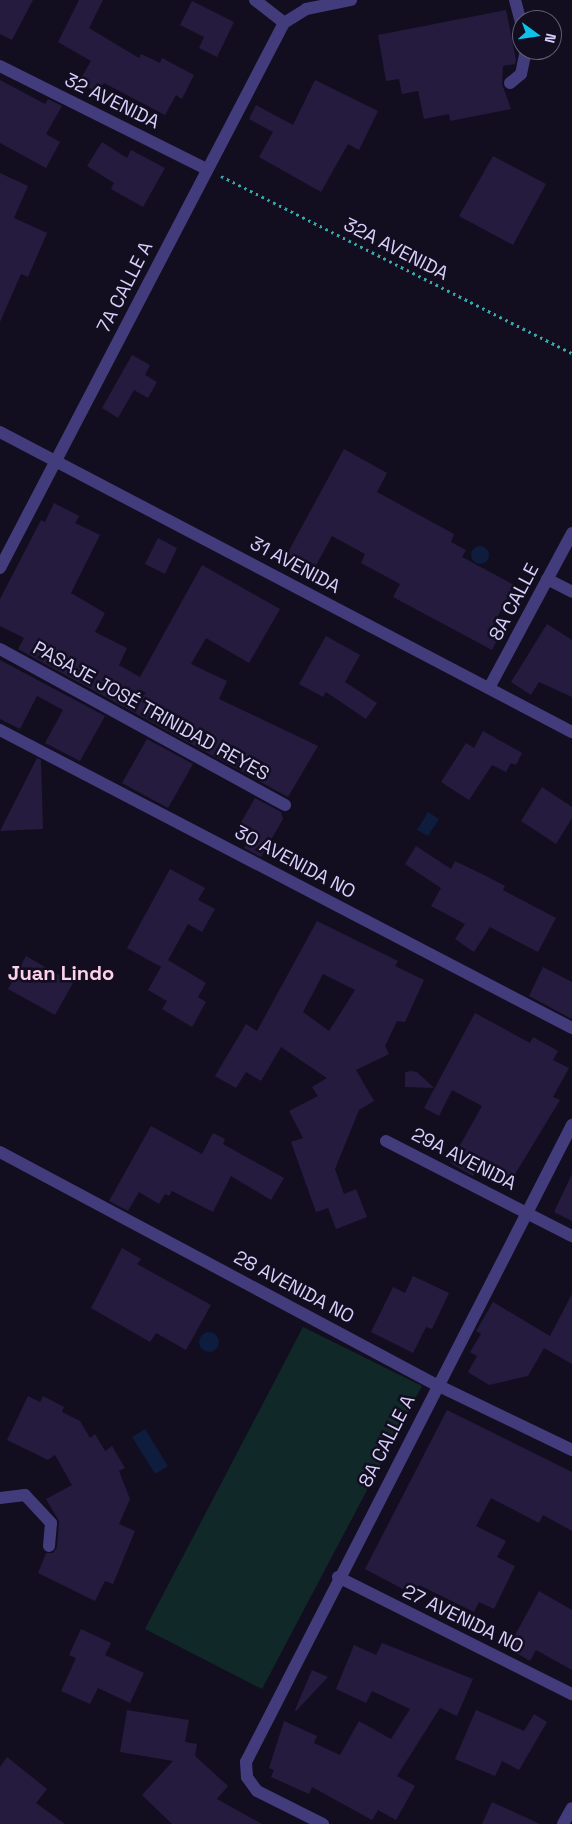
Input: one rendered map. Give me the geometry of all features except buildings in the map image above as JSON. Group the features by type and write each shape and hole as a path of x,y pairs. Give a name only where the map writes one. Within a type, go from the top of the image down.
{"street":[{"path":"255,0 284,23 306,9 351,0"},
{"name":"7A CALLE A","path":"0,568 284,23"},
{"path":"510,83 521,74 524,60"},
{"name":"32 AVENIDA","path":"0,66 207,169"},
{"name":"31 AVENIDA","path":"0,432 572,732"},
{"name":"8A CALLE","path":"489,688 572,533"},
{"path":"547,579 572,592"},
{"name":"PASAJE JOSÉ TRINIDAD REYES","path":"0,650 285,805"},
{"name":"30 AVENIDA NO","path":"0,730 572,1028"},
{"name":"8A CALLE A","path":"323,1824 257,1790 247,1777 246,1762 338,1577 572,1125"},
{"name":"29A AVENIDA","path":"386,1141 572,1236"},
{"name":"28 AVENIDA NO","path":"0,1152 437,1384 572,1450"},
{"path":"0,1498 25,1495 51,1523 49,1546"},
{"name":"27 AVENIDA NO","path":"338,1577 572,1694"},
{"path":"563,1824 572,1808"}],"path":[{"name":"32A AVENIDA","path":"207,169 572,353"}],"green space":[{"path":"303,1327 422,1386 262,1689 145,1629"}],"water":[{"path":"476,546 484,546 489,551 487,562 476,564 471,559 471,551"},
{"path":"428,812 439,819 428,836 417,830"},
{"path":"209,1332 216,1335 219,1342 216,1349 209,1352 202,1349 199,1342 202,1335"},
{"path":"145,1429 168,1466 155,1474 132,1437"}],"district":[{"name":"Juan Lindo","path":"61,973"}]}
